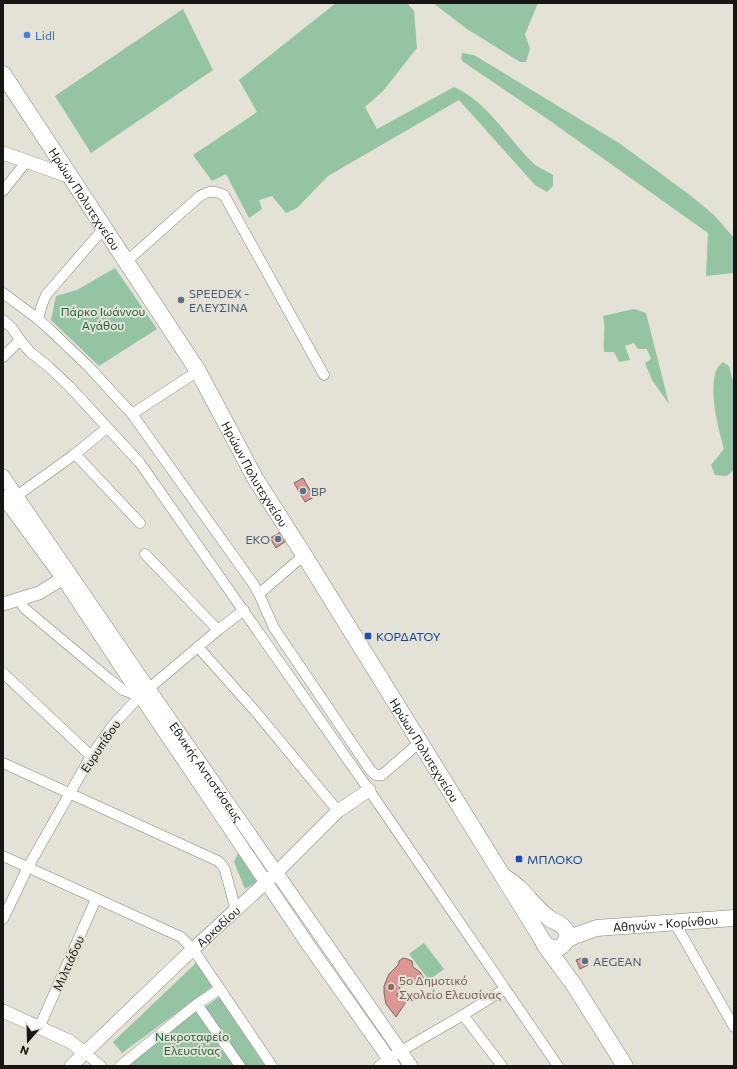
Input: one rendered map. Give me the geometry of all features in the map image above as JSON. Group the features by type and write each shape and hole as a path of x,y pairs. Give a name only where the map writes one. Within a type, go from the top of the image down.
{"main road":[{"name":"Ηρώων Πολυτεχνείου","path":"3,74 198,371 255,478 543,941 574,985 625,1066"},
{"name":"Ηρώων Πολυτεχνείου","path":"503,876 519,888 541,911 567,932 564,943 574,985"},
{"name":"Αθηνών - Κορίνθου","path":"564,943 574,936 598,928 734,918"},
{"path":"558,924 551,923 546,925 543,929 543,941 553,949 564,943"},
{"name":"Αθηνών - Κορίνθου","path":"558,924 585,925 598,928"}],"street":[{"path":"3,154 71,177"},
{"path":"3,191 26,162"},
{"path":"127,262 200,196 214,191 224,195 324,375"},
{"path":"38,319 46,295 104,228"},
{"path":"3,293 38,319 89,367 132,414 259,594 274,628 371,771 376,775 382,774 420,742"},
{"path":"3,320 12,328 30,352 69,386 140,463 369,790 558,1066"},
{"path":"3,357 20,340"},
{"path":"132,414 198,371"},
{"path":"7,500 75,454 108,428"},
{"path":"75,454 140,523"},
{"name":"Εθνικής Αντιστάσεως","path":"3,476 7,500 67,577 272,878 411,1066"},
{"path":"145,554 218,630"},
{"path":"259,594 304,555"},
{"path":"3,604 39,593 67,577"},
{"path":"20,599 24,608 123,690 144,692"},
{"name":"Ευρυπίδου","path":"3,919 28,867 91,756 113,725 144,692 244,610"},
{"path":"198,647 255,711 338,811"},
{"path":"3,673 91,756"},
{"path":"3,764 218,861 225,870 236,911"},
{"name":"Αρκαδίου","path":"71,1066 193,949 272,878 338,811 369,790"},
{"path":"3,856 181,937 193,949 272,1066"},
{"name":"Εθνικής Αντιστάσεως","path":"272,878 309,946 388,1064"},
{"name":"Μιλτιάδου","path":"39,1028 96,899"},
{"path":"675,923 734,1027"},
{"path":"120,1066 197,1004 220,989"},
{"path":"388,1064 401,1051 463,1016 505,989"},
{"path":"197,1004 240,1066"},
{"path":"3,1011 69,1041 101,1066"},
{"path":"463,1016 502,1066"}],"green space":[{"path":"336,3 407,3 414,11 417,48 383,91 365,107 377,129 454,87 477,102 487,111 534,164 553,175 553,186 547,192 535,185 459,100 328,176 297,208 286,213 272,196 259,200 262,209 249,218 226,174 212,181 193,155 257,112 239,80"},
{"path":"433,3 538,3 525,34 530,49 526,62 520,62 467,29"},
{"path":"183,9 213,70 91,153 55,96"},
{"path":"462,53 474,55 619,143 690,195 714,215 734,238 734,273 706,276 708,233 546,118 462,61"},
{"name":"Πάρκο Ιωάννου Αγάθου","path":"115,268 157,329 99,366 51,320 56,296 77,290"},
{"path":"634,309 646,313 669,404 652,380 645,363 651,359 647,349 638,349 634,343 625,346 630,360 619,362 614,352 604,352 603,316"},
{"path":"723,362 729,366 734,385 734,470 727,476 715,475 711,465 724,449 715,409 713,387 717,369"},
{"path":"238,853 257,882 245,889 234,862"},
{"path":"424,943 444,969 429,980 409,954"},
{"path":"197,962 213,986 122,1053 113,1042"},
{"path":"219,997 265,1066 246,1066 205,1007"},
{"name":"Νεκροταφείο Ελευσίνας","path":"197,1010 238,1066 129,1066"}],"building":[{"path":"303,478 314,497 305,502 294,483"},
{"path":"281,532 286,541 276,548 270,538"},
{"path":"585,957 588,965 580,969 576,960"},
{"name":"5ο Δημοτικό Σχολείο Ελευσίνας","path":"403,958 412,961 413,967 420,972 426,982 417,986 409,979 402,982 397,995 399,999 403,999 406,1002 396,1017 386,1004 384,986 389,974"}],"place":[{"name":"Lidl","path":"27,35"},
{"name":"SPEEDEX - ΕΛΕΥΣΙΝΑ","path":"181,300"},
{"name":"BP","path":"303,491"},
{"name":"EKO","path":"278,539"},
{"name":"ΚΟΡΔΑΤΟΥ","path":"368,636"},
{"name":"ΜΠΛΟΚΟ","path":"519,859"},
{"name":"AEGEAN","path":"585,961"},
{"name":"5ο Δημοτικό Σχολείο Ελευσίνας","path":"391,987"}]}
